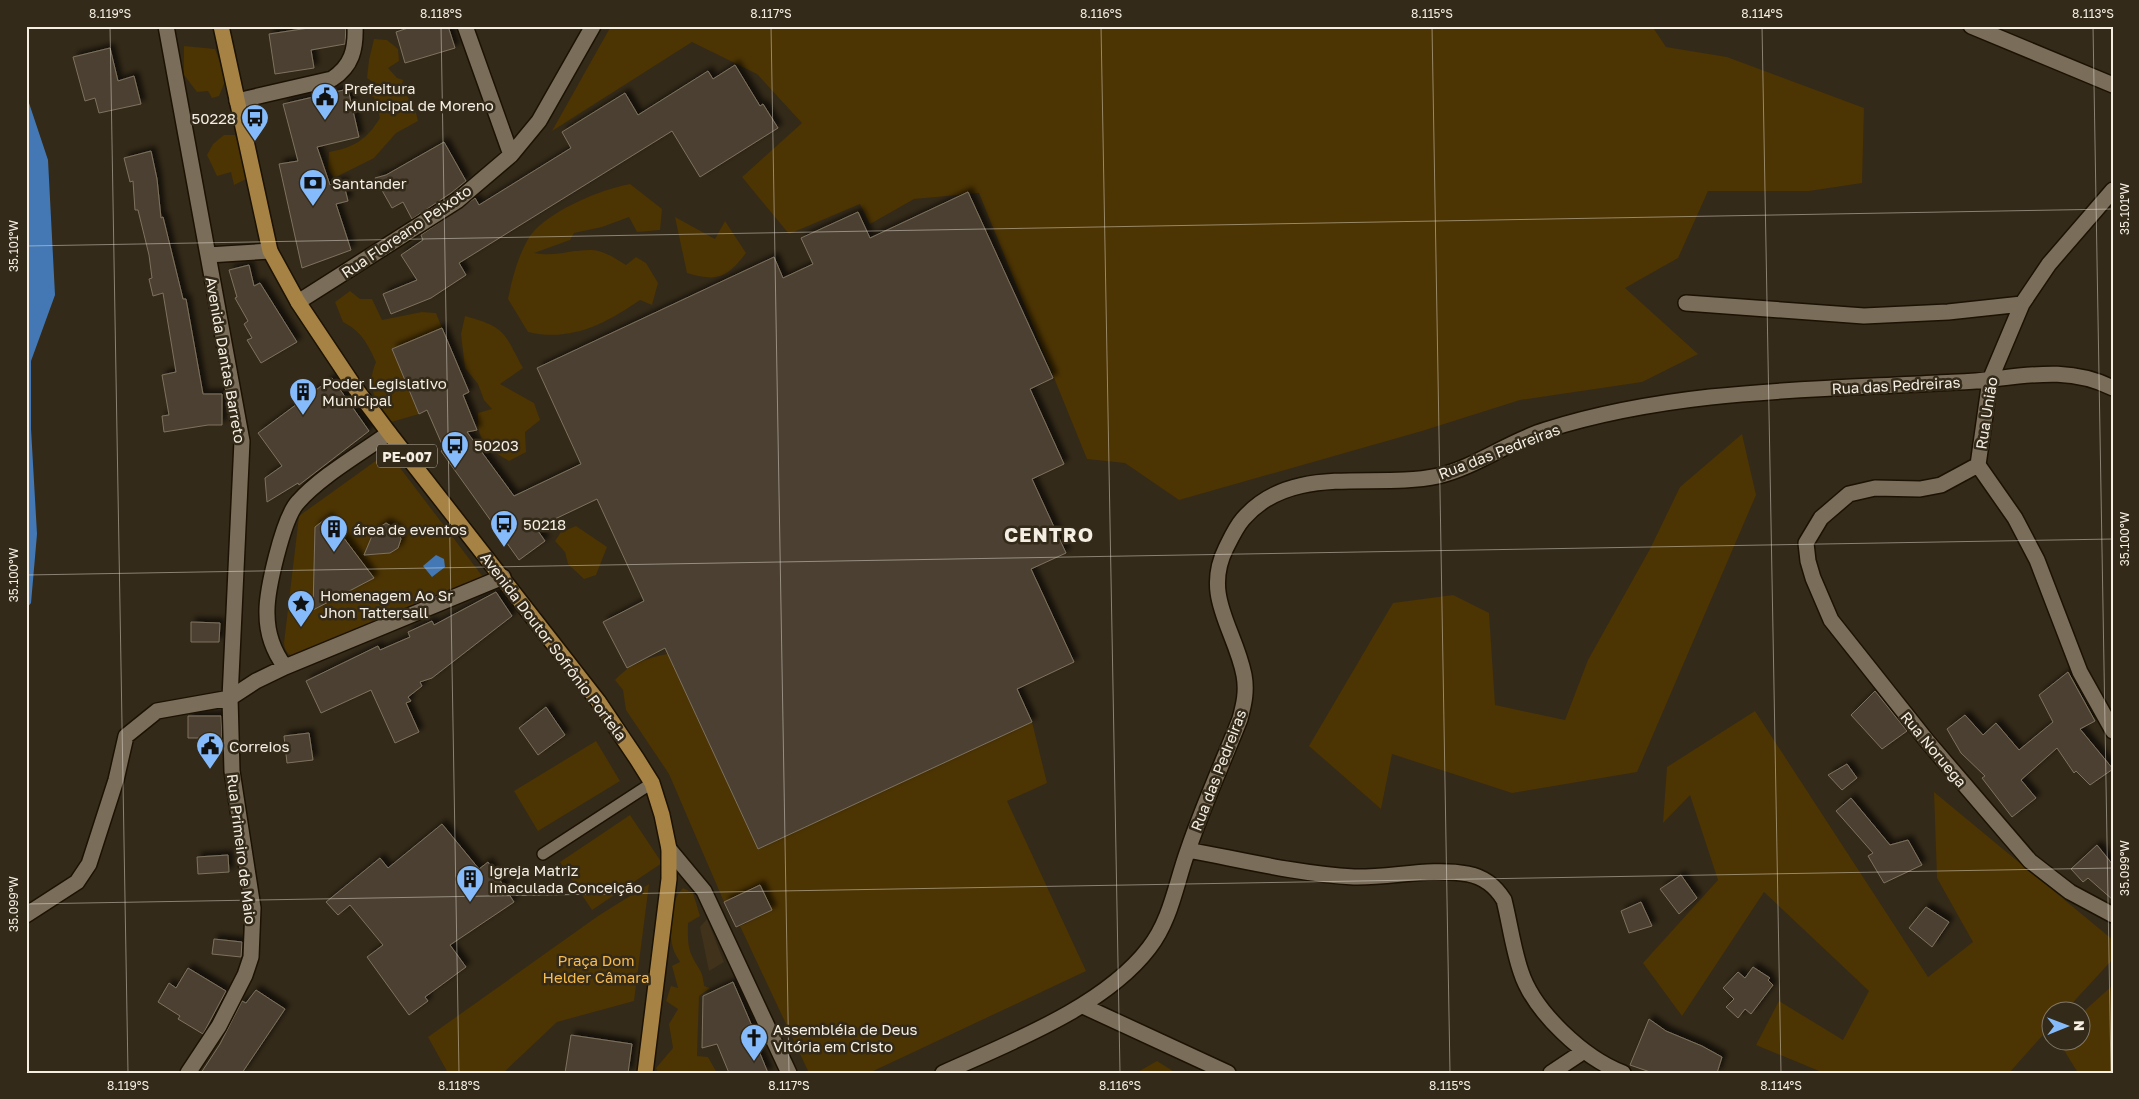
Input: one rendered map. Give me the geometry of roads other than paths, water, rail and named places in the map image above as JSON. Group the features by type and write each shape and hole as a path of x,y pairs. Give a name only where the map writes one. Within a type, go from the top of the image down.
{"main road":[{"name":"Avenida Doutor Sofrônio Portela","path":"221,26 270,251 298,302 356,389 598,701 652,783 662,815 669,849"},
{"name":"PE-007","path":"645,1073 669,879 669,849"}],"street":[{"name":"Avenida Dantas Barreto","path":"166,26 242,441 230,698"},
{"path":"237,101 332,79 344,72 350,64 353,53 355,26"},
{"path":"465,26 510,154"},
{"name":"Rua Floreano Peixoto","path":"298,302 457,201 510,154 530,135 593,26"},
{"path":"1971,26 2113,86"},
{"name":"Rua União","path":"2113,190 2049,264 2022,304 1990,380 1978,465 2015,518 2037,560 2080,672 2113,731"},
{"path":"208,255 270,251"},
{"path":"1686,303 1864,316 1948,312 2022,304"},
{"name":"Rua das Pedreiras","path":"943,1073 1083,1006 1133,967 1150,948 1168,915 1188,850 1240,719 1245,700 1244,674 1219,606 1216,576 1220,560 1242,520 1261,502 1290,487 1315,483 1440,476 1544,430 1657,403 1745,393 1990,380 2039,373 2064,373 2083,376 2113,388"},
{"path":"285,667 273,651 267,614 277,554 290,514 297,503 312,489 389,433"},
{"name":"Rua Noruega","path":"1978,465 1940,485 1920,489 1874,488 1850,494 1821,518 1806,542 1808,561 1813,578 1831,620 1926,741 2030,861 2048,877 2070,892 2113,915"},
{"path":"26,915 78,882 89,864 116,780 126,736 157,711 230,698 256,681 285,667 503,578"},
{"name":"Rua Primeiro de Maio","path":"188,1073 219,1026 245,976 251,957 253,908 232,771 230,698"},
{"path":"669,849 704,891 789,1073"},
{"path":"1188,850 1282,868 1355,877 1443,873 1468,874 1480,878 1498,890 1504,900 1521,972 1528,989 1550,1018 1584,1051 1623,1073"},
{"path":"1083,1006 1228,1073"},
{"path":"1551,1073 1584,1051"}],"lane":[{"path":"543,854 652,783"}],"water":[{"path":"26,94 48,160 55,295 31,361 31,429 37,534 31,603 26,609"},
{"path":"436,555 444,559 445,567 432,577 423,566"}],"place":[{"name":"Prefeitura Municipal de Moreno","path":"325,121"},
{"name":"50228","path":"255,142"},
{"name":"Santander","path":"313,207"},
{"name":"Poder Legislativo Municipal","path":"303,416"},
{"name":"50203","path":"455,469"},
{"name":"50218","path":"504,548"},
{"name":"área de eventos","path":"334,553"},
{"name":"Homenagem Ao Sr Jhon Tattersall","path":"301,628"},
{"name":"Correios","path":"210,770"},
{"name":"Igreja Matriz Imaculada Conceição","path":"470,903"},
{"name":"Assembléia de Deus Vitória em Cristo","path":"754,1062"}],"district":[{"name":"CENTRO","path":"1049,534"}],"park label":[{"name":"Praça Dom Helder Câmara","path":"596,968"}]}
